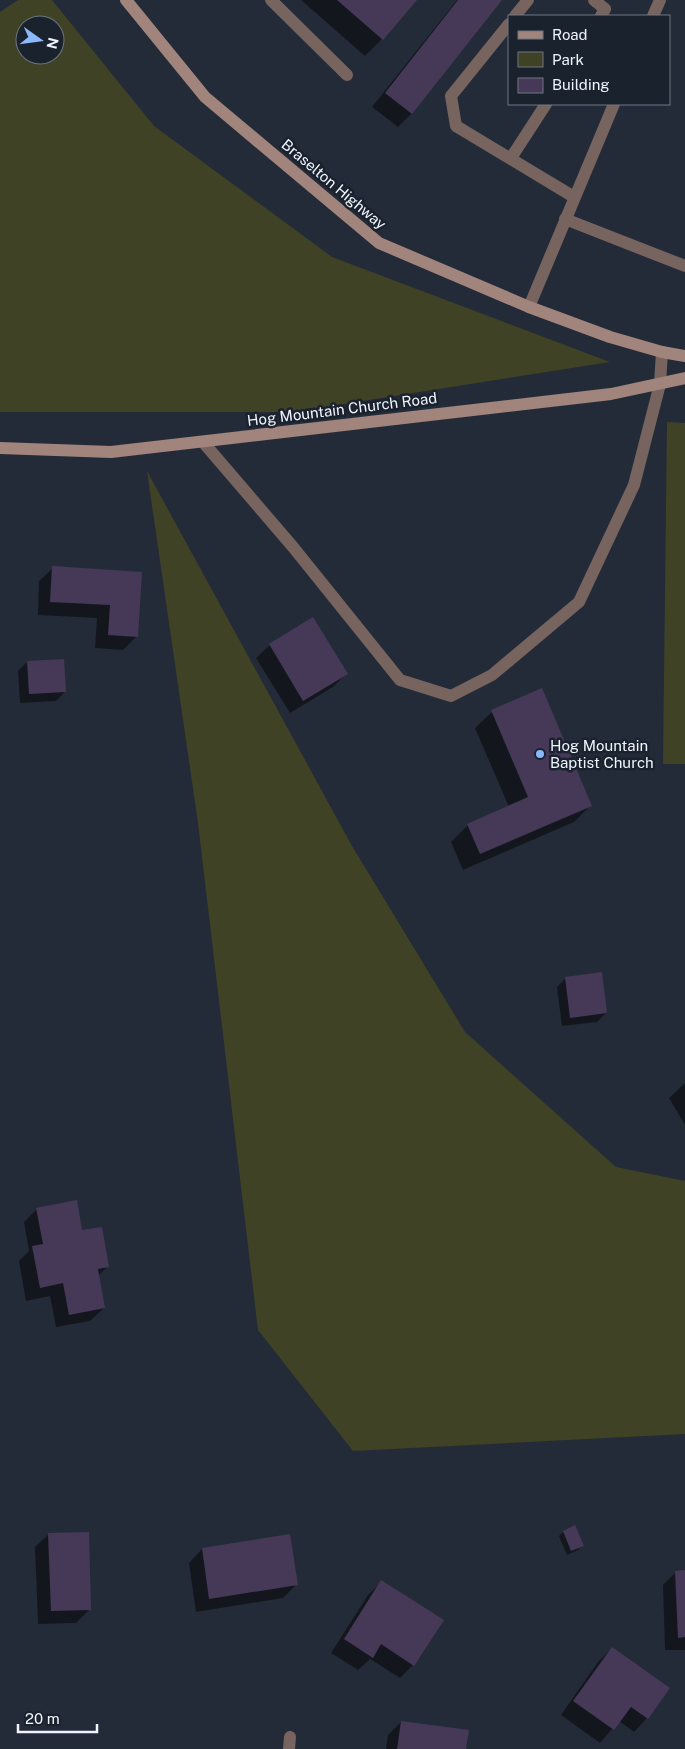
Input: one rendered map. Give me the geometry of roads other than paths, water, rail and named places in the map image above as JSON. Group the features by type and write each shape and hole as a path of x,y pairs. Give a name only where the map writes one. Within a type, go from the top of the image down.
{"street":[{"name":"Braselton Highway","path":"126,0 205,97 379,243 529,307 610,337 662,352 685,356"},
{"name":"Hog Mountain Church Road","path":"0,448 111,452 611,394 685,378"}],"lane":[{"path":"271,0 347,75"},
{"path":"516,15 528,0"},
{"path":"594,0 605,9 602,15"},
{"path":"653,15 660,0"},
{"path":"508,25 451,96 456,126 574,197"},
{"path":"511,158 545,105"},
{"path":"529,307 614,105"},
{"path":"565,219 685,266"},
{"path":"203,442 293,547 400,680 451,696 492,675 580,602 634,485 660,384 662,352"}],"place":[{"name":"Hog Mountain Baptist Church","path":"540,754"}]}
